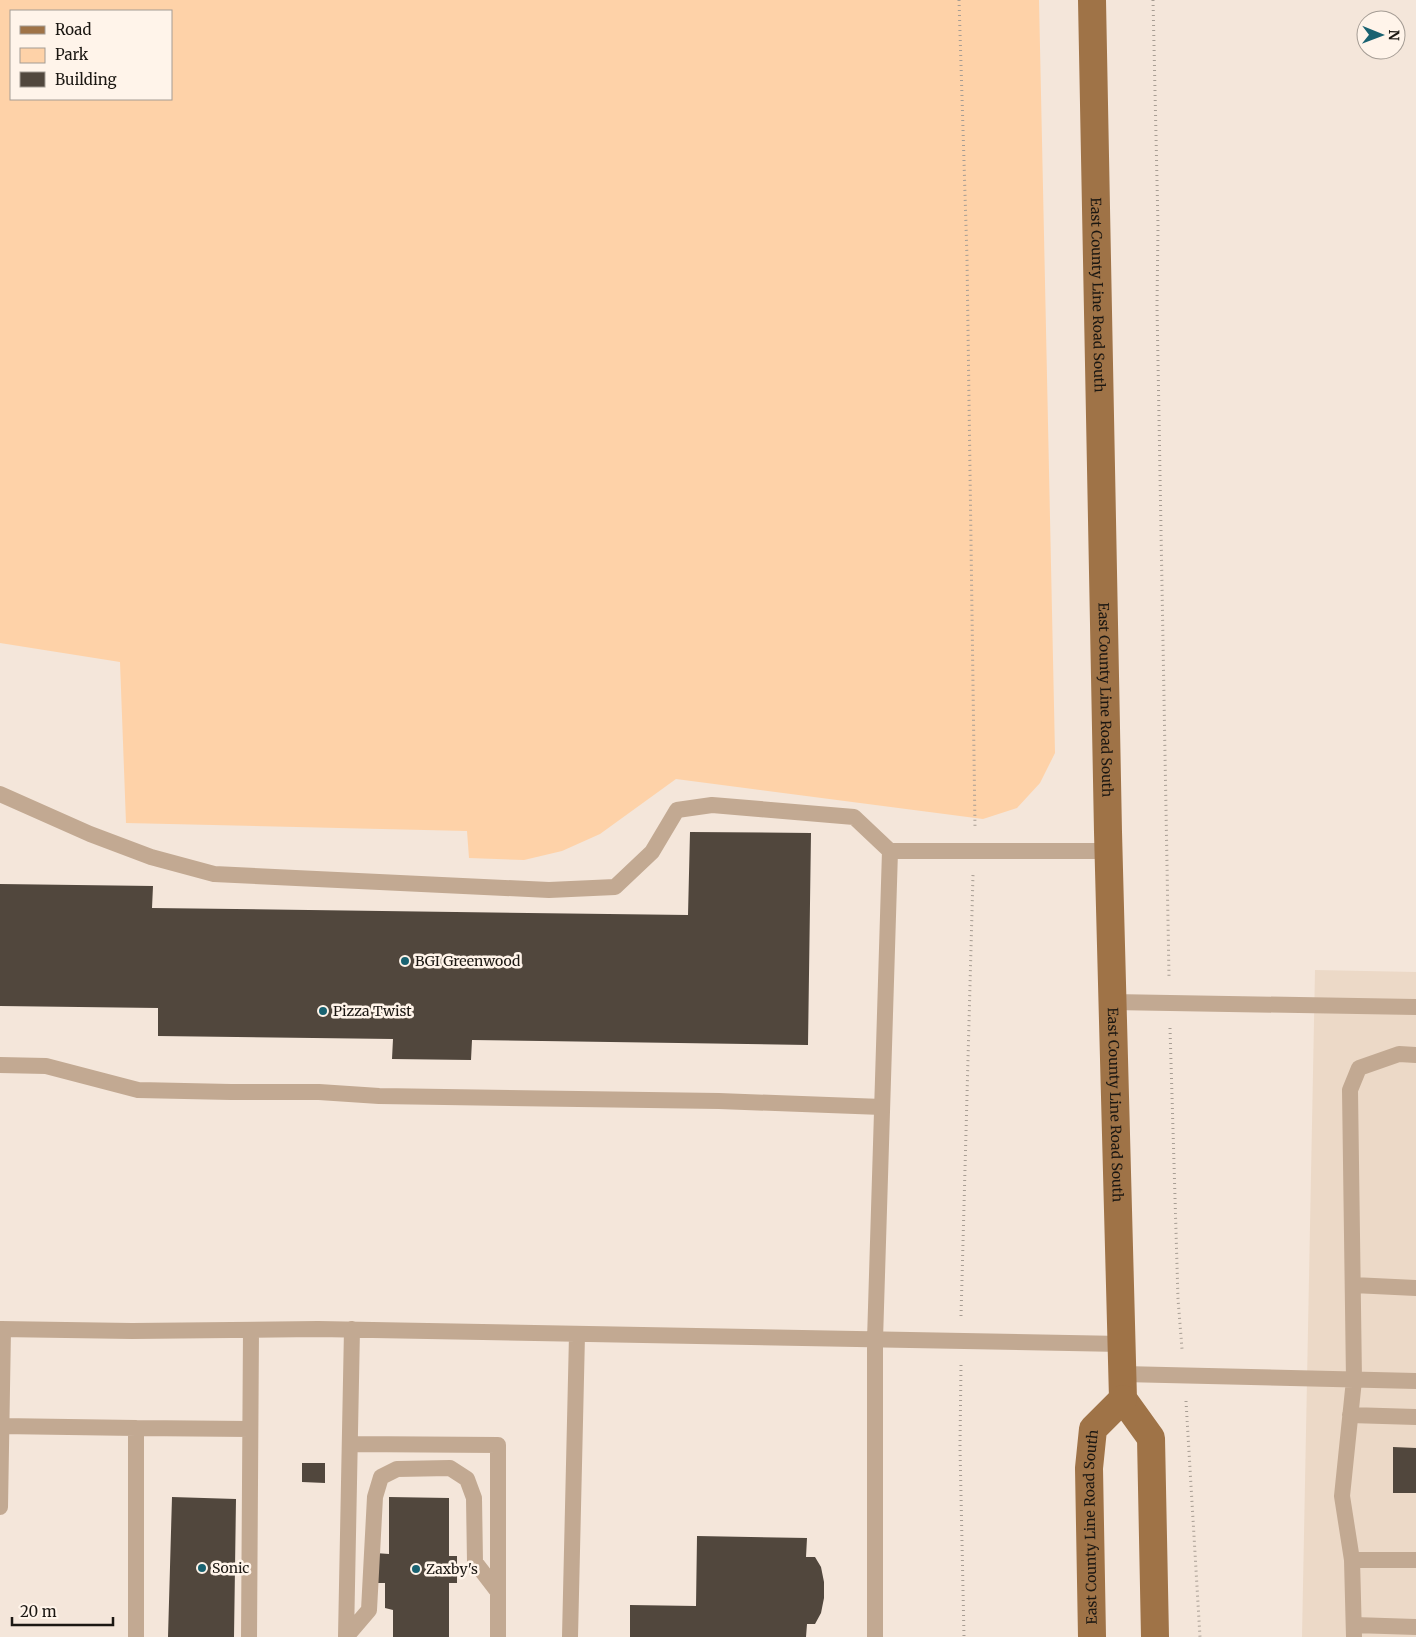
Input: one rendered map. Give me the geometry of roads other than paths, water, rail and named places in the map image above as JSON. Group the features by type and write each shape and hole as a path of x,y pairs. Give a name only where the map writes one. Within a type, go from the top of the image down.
{"main road":[{"name":"East County Line Road South","path":"1092,0 1108,851 1123,1386 1093,1429 1089,1468 1092,1637"},
{"path":"1123,1386 1151,1438 1155,1637"}],"lane":[{"path":"0,794 90,834 151,857 214,874 549,890 615,887 652,852 676,810 712,805 854,817 890,851 1108,851"},
{"path":"875,1637 876,1340 890,851"},
{"path":"1112,1002 1416,1007"},
{"path":"1416,1055 1399,1054 1359,1068 1350,1090 1354,1380 1342,1496 1352,1560 1354,1631 1416,1627"},
{"path":"0,1065 46,1066 138,1090 719,1101 882,1108"},
{"path":"1353,1285 1416,1288"},
{"path":"0,1507 1,1329 352,1329 577,1335 1122,1344"},
{"path":"346,1637 352,1329"},
{"path":"249,1637 251,1330"},
{"path":"570,1637 577,1335"},
{"path":"1123,1386 1184,1375 1416,1381"},
{"path":"1350,1415 1416,1417"},
{"path":"1,1426 250,1429"},
{"path":"136,1428 136,1637"},
{"path":"350,1444 498,1445 498,1637"},
{"path":"346,1637 369,1610 375,1497 381,1477 397,1469 450,1468 467,1479 474,1498 475,1562 498,1592"},
{"path":"1352,1560 1416,1560"}],"place":[{"name":"BGI Greenwood","path":"405,961"},
{"name":"Pizza Twist","path":"323,1011"},
{"name":"Sonic","path":"202,1568"},
{"name":"Zaxby's","path":"416,1569"}]}
